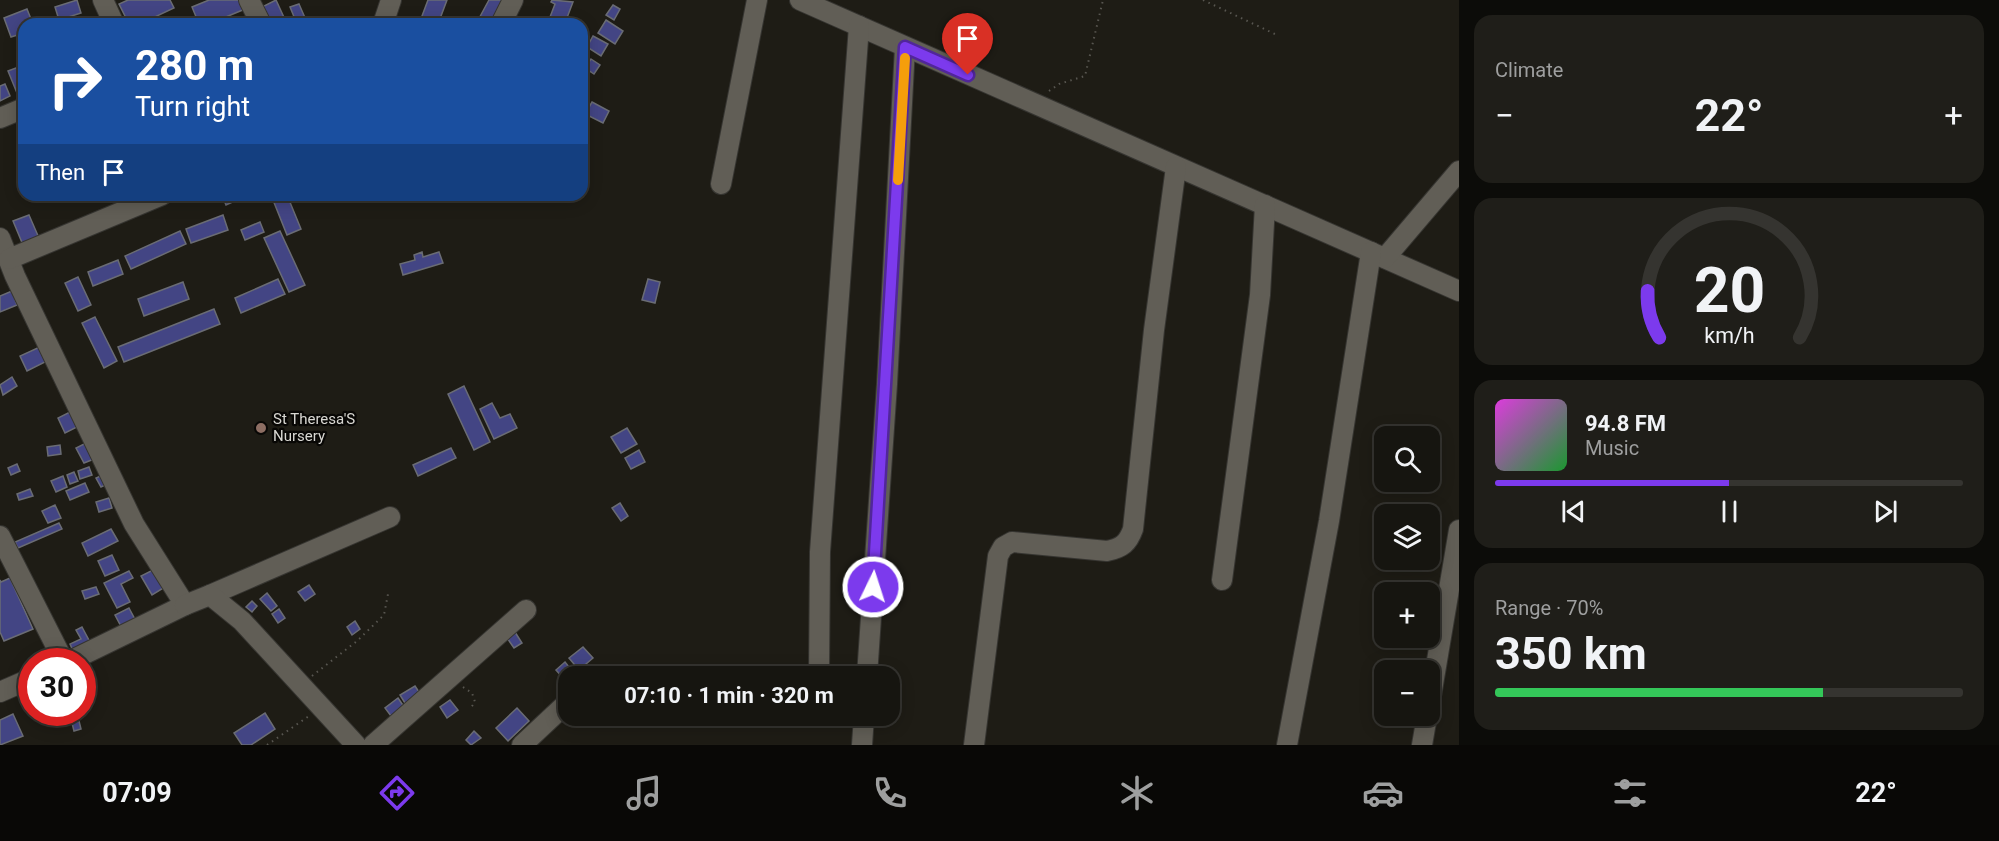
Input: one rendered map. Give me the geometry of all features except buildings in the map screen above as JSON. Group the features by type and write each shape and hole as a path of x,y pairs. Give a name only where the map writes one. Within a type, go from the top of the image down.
{"street":[{"path":"103,0 111,18"},
{"path":"249,0 258,18"},
{"path":"385,18 392,0"},
{"path":"504,18 513,0"},
{"path":"721,184 758,0"},
{"path":"800,0 840,8 859,27 1459,291"},
{"path":"819,666 820,552 859,27"},
{"path":"868,666 888,373 905,47"},
{"path":"0,118 18,110"},
{"path":"974,745 998,556 1002,547 1012,542 1107,551 1118,549 1128,542 1133,529 1154,330 1176,167"},
{"path":"1287,745 1378,255 1459,171"},
{"path":"8,273 150,201"},
{"path":"1222,580 1260,295 1266,205"},
{"path":"0,238 8,273 134,524 185,605"},
{"path":"95,648 185,605 390,517"},
{"path":"1437,660 1459,530"},
{"path":"0,536 59,648"},
{"path":"210,595 242,621 356,745"},
{"path":"373,745 526,610"},
{"path":"0,692 18,684"},
{"path":"522,745 558,711"},
{"path":"862,745 863,726"},
{"path":"1422,745 1425,726"}],"path":[{"path":"1031,103 1059,84 1085,76 1103,0"},
{"path":"1203,0 1277,35"},
{"path":"307,679 357,641 384,615 388,594"},
{"path":"444,684 458,683 472,693 475,702 470,709"},
{"path":"267,745 310,715"}],"slow traffic":[{"path":"898,180 905,58"}],"place":[{"name":"St Theresa'S Nursery","path":"261,428"}],"route":[{"path":"873,587 905,47 968,75"}]}
